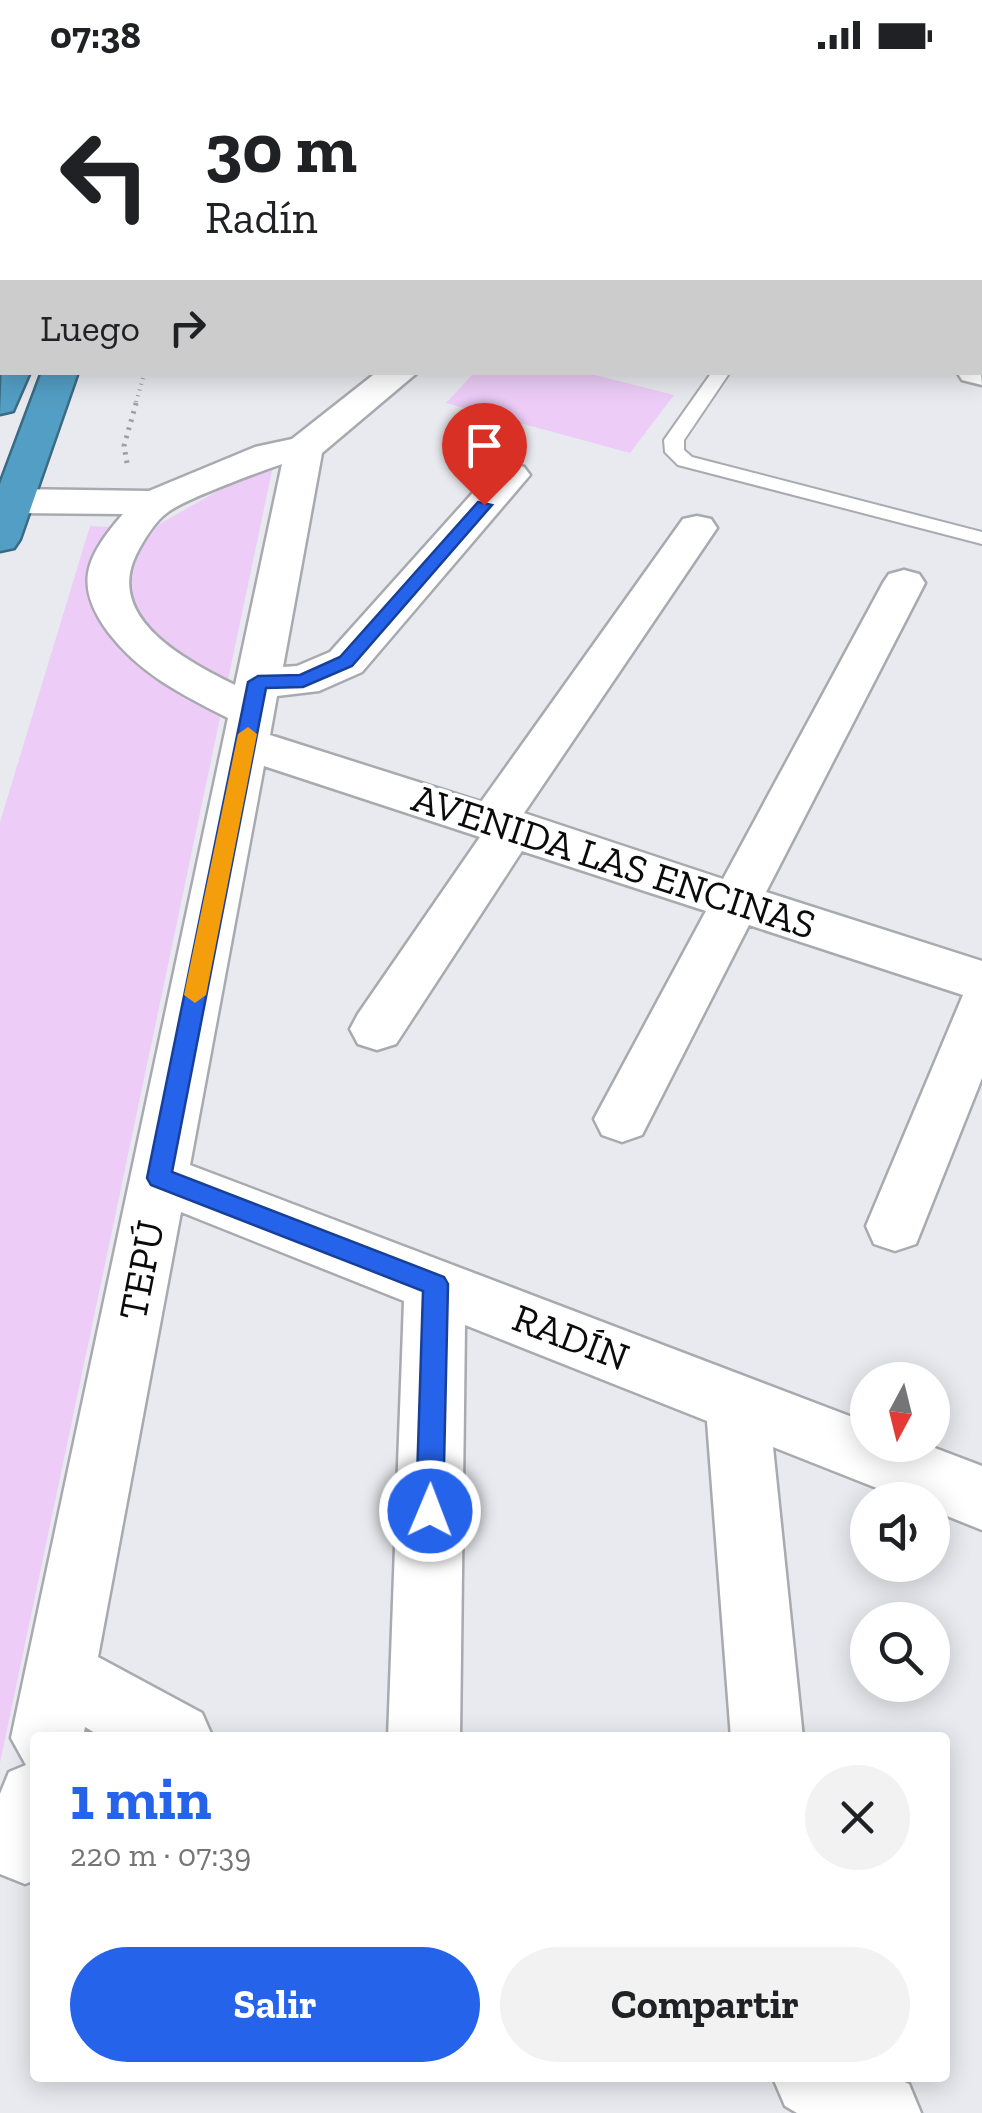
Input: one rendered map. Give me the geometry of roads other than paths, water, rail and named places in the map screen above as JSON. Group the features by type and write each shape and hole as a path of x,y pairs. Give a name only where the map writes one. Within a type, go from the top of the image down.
{"highway":[{"path":"0,403 11,375"},
{"path":"0,539 59,375"}],"street":[{"path":"14,501 154,503 269,455 304,449 396,375"},
{"name":"TEPÚ","path":"54,1706 304,449"},
{"path":"252,712 303,681 346,662 510,476"},
{"name":"AVENIDA LAS ENCINAS","path":"154,503 124,538 106,587 109,603 132,636 161,664 252,712 502,824 982,981"},
{"path":"377,1029 502,824 697,528"},
{"path":"622,1119 904,583"},
{"path":"896,1226 982,1010"},
{"name":"RADÍN","path":"159,1178 982,1498"},
{"path":"424,1732 435,1284"},
{"path":"737,1400 766,1732"},
{"path":"54,1706 155,1732"},
{"path":"821,2082 880,2113"}],"lane":[{"path":"719,375 674,440 675,452 686,461 982,538"}]}
